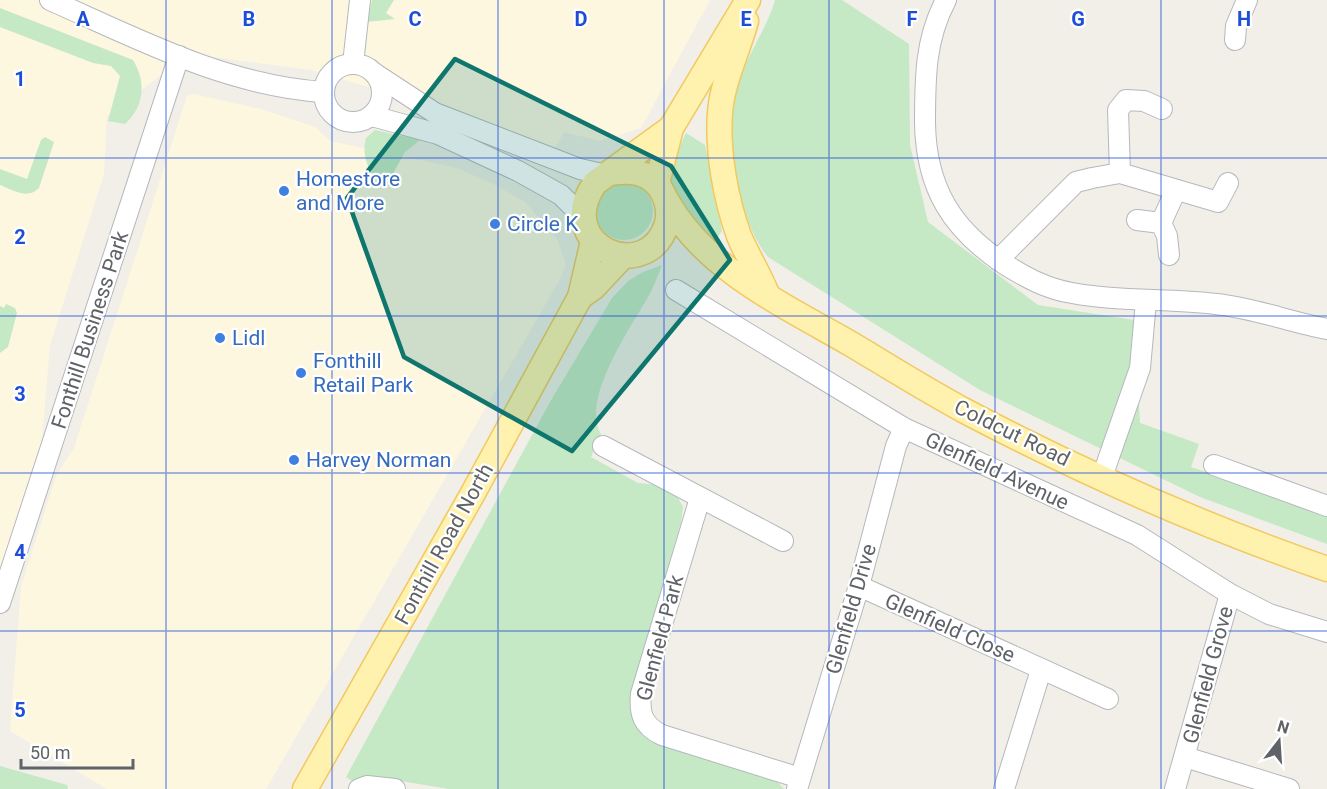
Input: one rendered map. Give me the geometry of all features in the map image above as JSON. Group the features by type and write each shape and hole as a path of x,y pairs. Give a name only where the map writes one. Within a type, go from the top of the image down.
{"main road":[{"path":"714,261 669,248 646,250 623,256 614,255 593,241 583,217 587,195 595,183 671,128 749,0"},
{"path":"749,0 736,56 725,82 720,114 721,152 728,194 739,236 767,294"},
{"path":"646,250 664,231 668,218 662,192 671,128"},
{"path":"608,174 637,172 662,192 686,232 714,261"},
{"name":"Fonthill Road North","path":"305,789 472,495 580,297 593,241"},
{"name":"Fonthill Road North","path":"580,297 593,288 623,256"},
{"name":"Coldcut Road","path":"714,261 964,411 1178,512 1327,569"}],"street":[{"path":"50,0 179,57 250,80 280,87 324,92"},
{"path":"353,64 360,0"},
{"path":"946,0 936,19 924,66 925,140 936,188 955,223 980,247 1033,282 1071,293 1146,301 1216,304 1327,328"},
{"path":"1235,40 1236,26 1247,0"},
{"name":"Fonthill Business Park","path":"0,603 179,57"},
{"path":"374,73 380,81 382,100 372,116 358,122 339,119 327,106 324,92 330,75 344,65 353,64 368,68 435,114 580,169 608,174"},
{"path":"1120,174 1118,110 1120,105 1126,100 1144,101 1162,109"},
{"path":"372,116 438,134 518,171 561,195 583,217"},
{"path":"998,260 1076,182 1120,174 1218,202 1228,183"},
{"path":"1168,255 1167,236 1161,223 1176,190"},
{"path":"1137,220 1161,223"},
{"name":"Glenfield Avenue","path":"676,290 904,428 1137,535 1230,594 1269,614 1327,632"},
{"path":"1102,477 1140,368 1146,301"},
{"name":"Glenfield Drive","path":"798,783 859,586 896,446 904,428"},
{"path":"603,446 783,541"},
{"path":"1214,465 1327,506"},
{"name":"Glenfield Park","path":"700,498 641,694 642,719 662,735 798,783"},
{"name":"Glenfield Close","path":"859,586 1108,699"},
{"name":"Glenfield Grove","path":"1174,789 1230,594"},
{"name":"Glenfield Close","path":"1004,789 1041,670"},
{"name":"Glenfield Grove","path":"1185,757 1289,789"},
{"path":"359,789 367,786 396,789"}],"highlighted area":[{"path":"455,59 671,166 730,260 572,451 404,357 347,198"}],"shaded area":[{"path":"0,0 710,0 641,128 600,141 564,132 555,148 502,133 442,109 311,70 189,54 107,116 104,174 50,345 38,485 0,603"},
{"name":"Fonthill Retail Park","path":"194,94 261,109 315,127 330,141 457,168 495,185 525,202 557,239 566,265 266,789 107,789 10,731 21,587 56,476 74,448 187,96"}],"green space":[{"path":"372,0 394,0 386,13 395,19 367,22"},
{"path":"775,0 842,0 909,44 910,145 928,222 1038,305 1134,320 1140,423 1199,444 1191,467 1327,515 1327,544 1200,497 980,390 768,257 748,220 741,196 736,172 732,122 739,80"},
{"path":"0,8 133,60 140,76 141,93 137,109 132,117 125,124 108,121 120,76 111,66 93,63 0,27"},
{"path":"375,130 420,140 405,152 386,186 375,177 366,159 366,138"},
{"path":"686,133 705,145 722,231 713,244 694,224 672,185 672,167"},
{"path":"45,137 54,142 39,188 25,194 0,185 0,169 27,179 41,140"},
{"path":"624,182 635,184 648,195 653,211 651,222 640,235 624,240 613,238 600,227 595,211 597,200 608,187"},
{"path":"662,265 649,295 619,346 602,384 597,403 596,420 601,434 591,457 638,483 659,485 676,494 683,507 681,522 630,698 631,713 644,735 773,777 784,789 449,789 371,776 352,781 346,777 550,402 612,298 628,281"},
{"path":"6,304 15,308 17,313 8,347 0,353 0,306 4,308"},
{"path":"0,766 67,785 68,789 0,789"}],"place":[{"name":"Homestore and More","path":"284,191"},
{"name":"Circle K","path":"495,224"},
{"name":"Lidl","path":"220,338"},
{"name":"Fonthill Retail Park","path":"301,373"},
{"name":"Harvey Norman","path":"294,460"}]}
